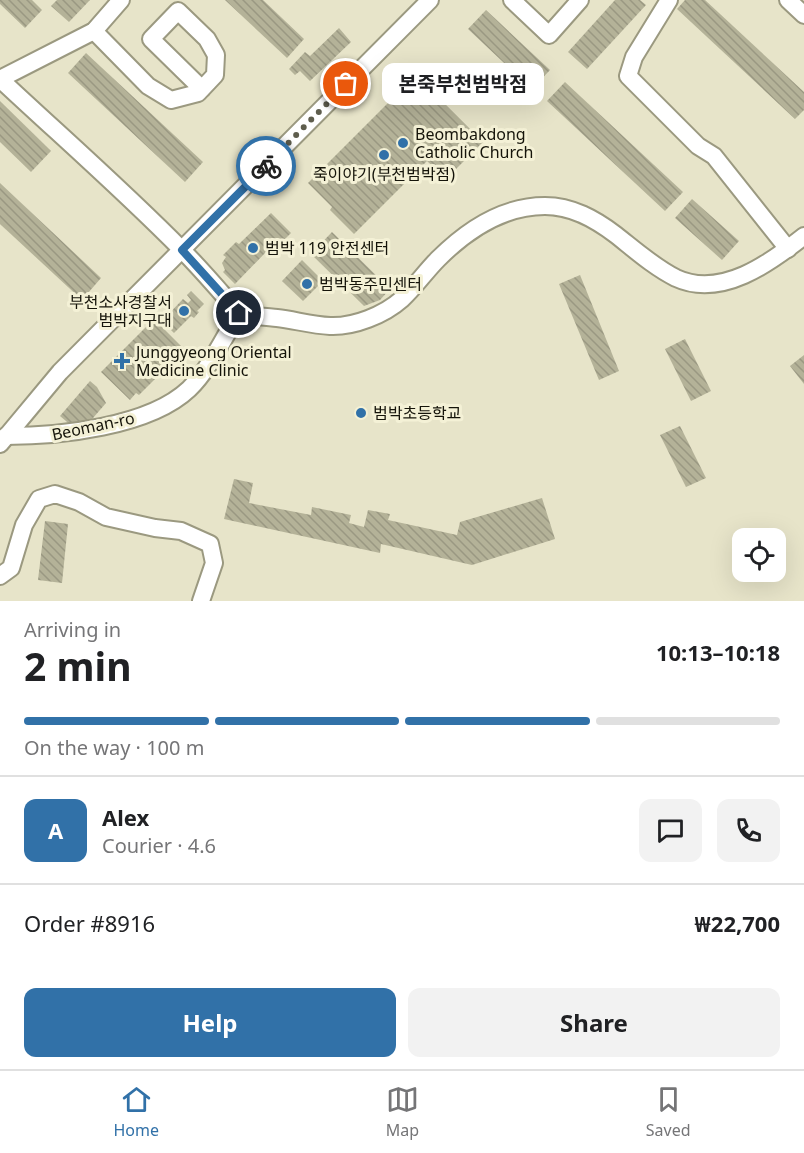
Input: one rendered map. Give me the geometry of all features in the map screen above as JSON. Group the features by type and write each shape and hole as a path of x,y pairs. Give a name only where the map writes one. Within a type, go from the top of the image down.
{"street":[{"path":"121,0 93,30 0,79 182,250 239,313 329,326 347,325 368,319 392,308 438,259 469,232 494,217 522,208 545,206 568,209 590,217 656,266 677,278 697,284 713,285 730,281 788,249 804,236"},
{"name":"Beoman-ro","path":"3,440 60,372 430,0"},
{"path":"512,0 549,35 580,0"},
{"path":"669,0 634,57 628,76 698,146 714,156 788,249"},
{"path":"788,0 804,15"},
{"path":"93,30 148,86 171,100 198,93 202,89 215,75 216,55 207,39 178,11 151,39 202,89"},
{"name":"Beoman-ro","path":"3,440 43,436 131,420 174,403 191,387 239,313"},
{"path":"0,576 12,568 24,525 39,499 55,494 79,502 106,517 155,528 181,531 210,544 214,563 201,601"}],"building":[{"path":"0,0 32,0 42,10 25,28 0,4"},
{"path":"57,0 90,0 69,22 51,6"},
{"path":"225,0 263,0 304,39 287,58"},
{"path":"615,0 640,0 646,5 587,69 568,52"},
{"path":"685,0 705,0 804,92 804,110 795,119 677,9"},
{"path":"486,10 550,70 532,89 468,29"},
{"path":"339,28 351,42 310,81 300,71 295,75 289,69 305,52 310,56"},
{"path":"86,53 203,162 185,182 68,73"},
{"path":"416,75 483,142 446,179 427,161 354,234 308,183"},
{"path":"565,82 683,192 665,211 547,101"},
{"path":"0,101 51,151 31,172 0,142"},
{"path":"0,183 101,278 82,300 0,224"},
{"path":"692,199 739,241 722,260 675,218"},
{"name":"범박 119 안전센터","path":"271,213 291,233 269,255 266,252 235,284 223,272 225,270 222,263 226,257 223,255 236,242 239,244"},
{"path":"332,232 390,289 380,300 364,306 311,254"},
{"name":"범박동주민센터","path":"302,260 323,281 303,301 282,281"},
{"path":"580,275 619,371 599,380 559,284"},
{"name":"부천소사경찰서 범박지구대","path":"191,291 204,304 194,318 191,316 174,333 162,321 183,299 188,303 191,300 187,295"},
{"path":"154,319 182,347 176,354 178,356 139,395 136,393 130,400 101,372"},
{"path":"685,339 711,391 691,401 665,349"},
{"path":"804,355 804,384 790,366"},
{"path":"90,381 97,387 106,403 87,425 73,427 60,416"},
{"path":"680,426 706,478 686,487 660,435"},
{"path":"234,479 253,483 249,503 311,515 312,507 351,515 349,523 364,527 368,510 390,514 388,520 457,535 460,522 542,498 555,539 472,565 381,544 380,553 224,519"},
{"path":"45,521 68,524 62,583 38,580"}],"way so far":[{"path":"266,166 346,84"}],"place":[{"name":"본죽부천범박점","path":"346,84"},
{"name":"Beombakdong Catholic Church","path":"403,143"},
{"name":"죽이야기(부천범박점)","path":"384,155"},
{"name":"범박 119 안전센터","path":"253,248"},
{"name":"범박동주민센터","path":"307,284"},
{"name":"부천소사경찰서 범박지구대","path":"184,311"},
{"name":"Junggyeong Oriental Medicine Clinic","path":"122,361"},
{"name":"범박초등학교","path":"361,413"}],"route":[{"path":"239,313 182,250 266,166"}]}
